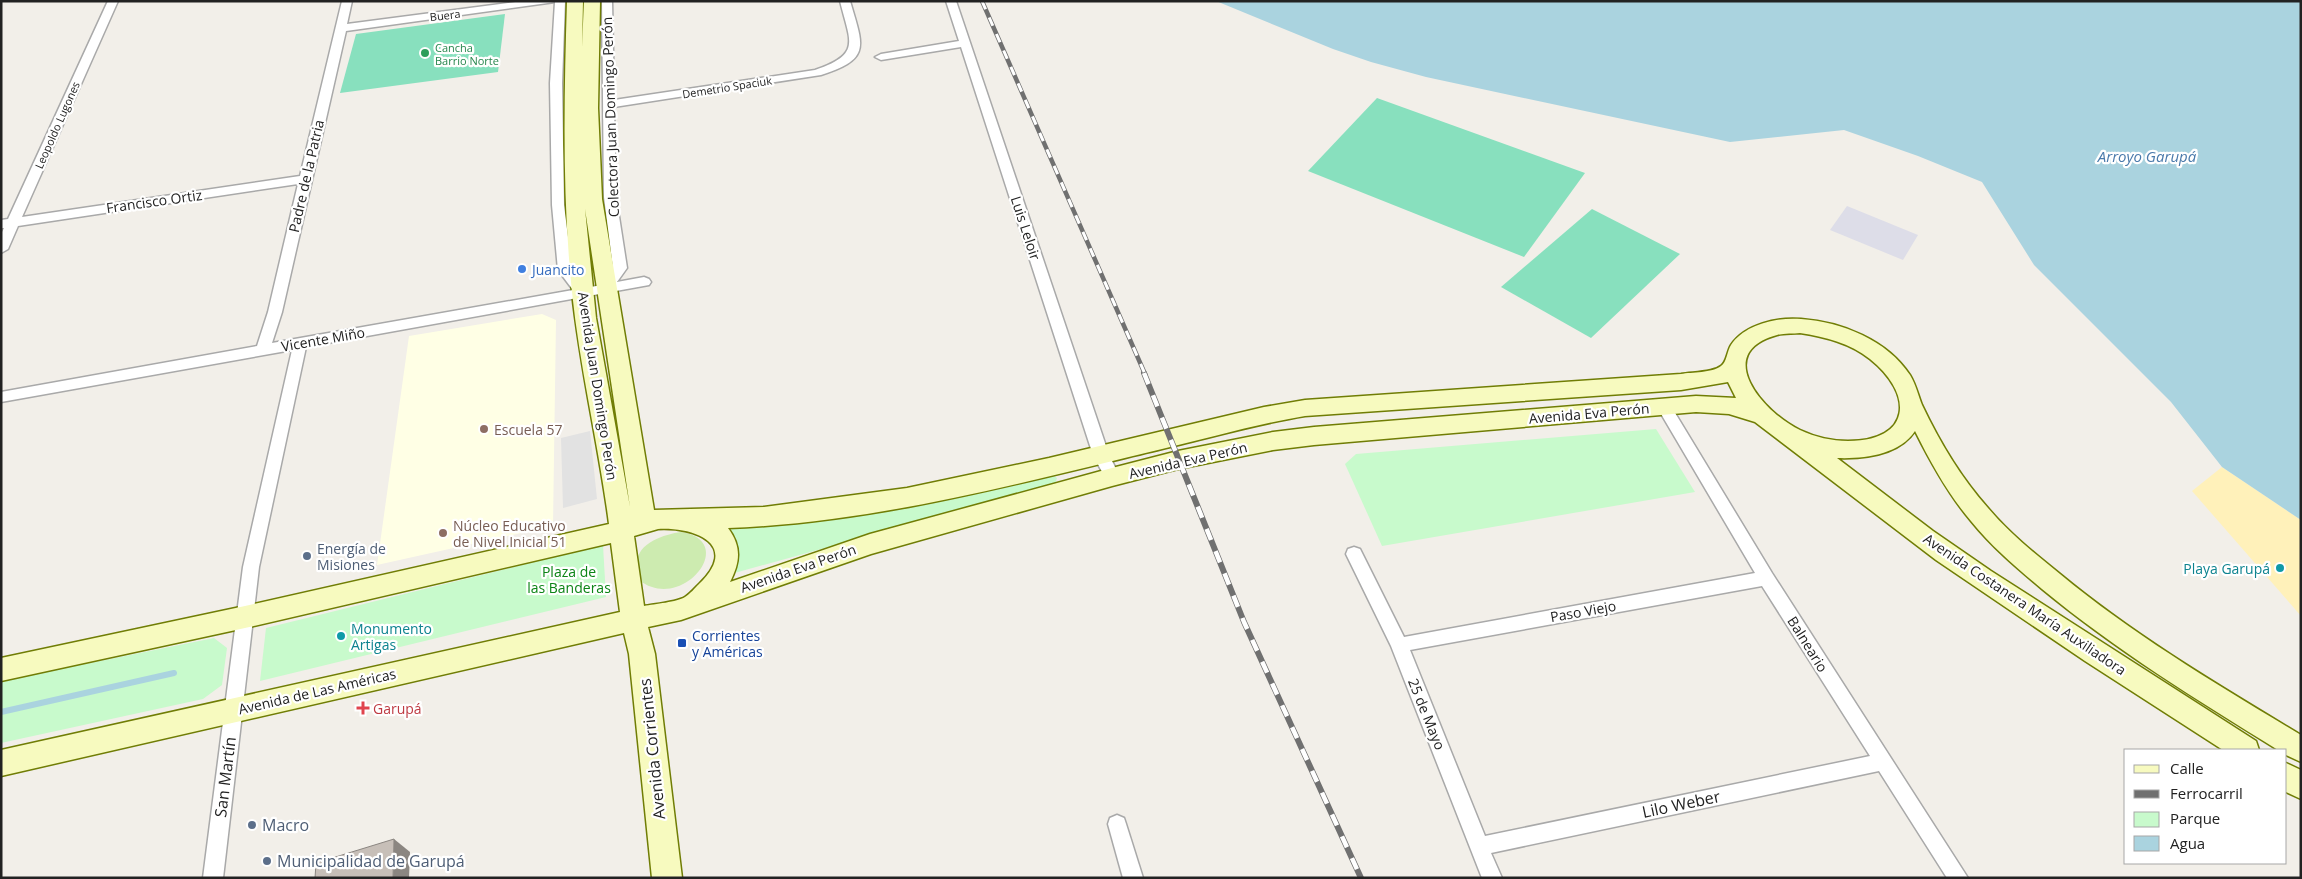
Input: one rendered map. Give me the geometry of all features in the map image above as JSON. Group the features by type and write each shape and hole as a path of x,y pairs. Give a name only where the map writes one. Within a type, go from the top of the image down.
{"main road":[{"name":"Avenida Juan Domingo Perón","path":"575,1 572,111 575,202 582,293 618,504 633,620"},
{"name":"Avenida Juan Domingo Perón","path":"592,1 589,108 593,200 644,523"},
{"path":"1792,327 1828,330 1862,344 1877,353 1896,370 1908,388 1913,408 1906,429 1899,437 1882,446 1856,450 1820,446 1785,432 1760,415 1744,396 1735,376 1735,360 1742,346 1754,336 1775,328 1792,327"},
{"name":"Avenida Eva Perón","path":"620,530 663,519 763,518 822,511 947,490 1101,455 1271,413 1324,407 1681,382 1725,375 1735,366"},
{"name":"Avenida Eva Perón","path":"633,620 692,605 870,544 1112,477 1197,456 1273,441 1664,407 1728,404 1740,406 1760,415"},
{"name":"Avenida Costanera María Auxiliadora","path":"1913,408 1957,486 1994,531 2021,556 2097,618 2151,656 2301,750"},
{"name":"Avenida Costanera María Auxiliadora","path":"1785,432 1828,461 1943,552 2244,749"},
{"path":"688,520 709,528 723,538 728,550 725,568 718,580 692,605"},
{"path":"1,670 245,617 620,530"},
{"name":"Avenida de Las Américas","path":"1,763 633,620"},
{"name":"Avenida Corrientes","path":"633,620 642,654 667,878"},
{"path":"2287,777 2301,786"}],"street":[{"name":"Leopoldo Lugones","path":"1,249 7,223 113,1"},
{"name":"Padre de la Patria","path":"263,350 275,312 347,1"},
{"name":"Buera","path":"340,28 550,1"},
{"path":"560,1 556,84 558,205 565,270 582,293"},
{"name":"Colectora Juan Domingo Perón","path":"606,289 620,268 610,197 607,105 607,1"},
{"name":"Demetrio Spaciuk","path":"607,105 817,73 846,63 854,55 857,48 845,1"},
{"name":"Luis Leloir","path":"952,1 1101,455 1112,477"},
{"path":"881,57 965,43"},
{"name":"Francisco Ortiz","path":"7,223 306,179"},
{"name":"Vicente Miño","path":"1,397 644,282"},
{"path":"245,617 251,567 300,344"},
{"name":"Balneario","path":"1664,407 1766,578 1958,878"},
{"name":"25 de Mayo","path":"1354,554 1399,645 1492,878"},
{"name":"Paso Viejo","path":"1399,645 1766,578"},
{"name":"San Martín","path":"213,878 245,617"},
{"name":"Lilo Weber","path":"1479,846 1883,762"},
{"path":"1117,824 1132,878"}],"shaded area":[{"path":"1847,206 1918,235 1903,260 1830,230"},
{"path":"542,314 556,320 553,526 377,565 409,336"},
{"path":"590,431 597,499 563,508 561,438"}],"green space":[{"name":"Cancha Barrio Norte","path":"505,14 498,72 340,93 356,34"},
{"path":"1377,98 1585,173 1524,257 1308,171"},
{"path":"1592,209 1680,254 1591,338 1501,287"},
{"path":"1656,429 1695,492 1382,546 1345,464 1356,454"},
{"path":"1051,474 1057,478 1055,484 731,574 738,558 728,528"},
{"path":"681,532 698,538 705,548 705,560 698,572 687,582 672,588 656,588 639,580 637,565 638,556 642,550 660,537"},
{"name":"Plaza de las Banderas","path":"603,545 606,597 260,681 266,628"},
{"path":"214,638 227,648 222,685 203,699 1,743 1,681"}],"sand":[{"name":"Playa Garupá","path":"2222,467 2301,520 2301,616 2192,491"}],"water":[{"name":"Arroyo Garupá","path":"1216,1 2301,1 2301,520 2222,467 2171,402 2034,265 1982,182 1918,156 1844,130 1730,142 1426,77 1333,49"}],"building":[{"path":"394,839 393,878 315,878 316,863"}],"waterway":[{"path":"1,712 174,673"}],"railway":[{"path":"982,1 1145,374"},
{"path":"1144,373 1244,622 1361,878"}],"place":[{"name":"Cancha Barrio Norte","path":"425,53"},
{"name":"Juancito","path":"522,269"},
{"name":"Escuela 57","path":"484,429"},
{"name":"Núcleo Educativo de Nivel Inicial 51","path":"443,533"},
{"name":"Energía de Misiones","path":"307,556"},
{"name":"Playa Garupá","path":"2280,568"},
{"name":"Monumento Artigas","path":"341,636"},
{"name":"Corrientes y Américas","path":"682,643"},
{"name":"Garupá","path":"363,708"},
{"name":"Macro","path":"252,825"},
{"name":"Municipalidad de Garupá","path":"267,861"}]}
